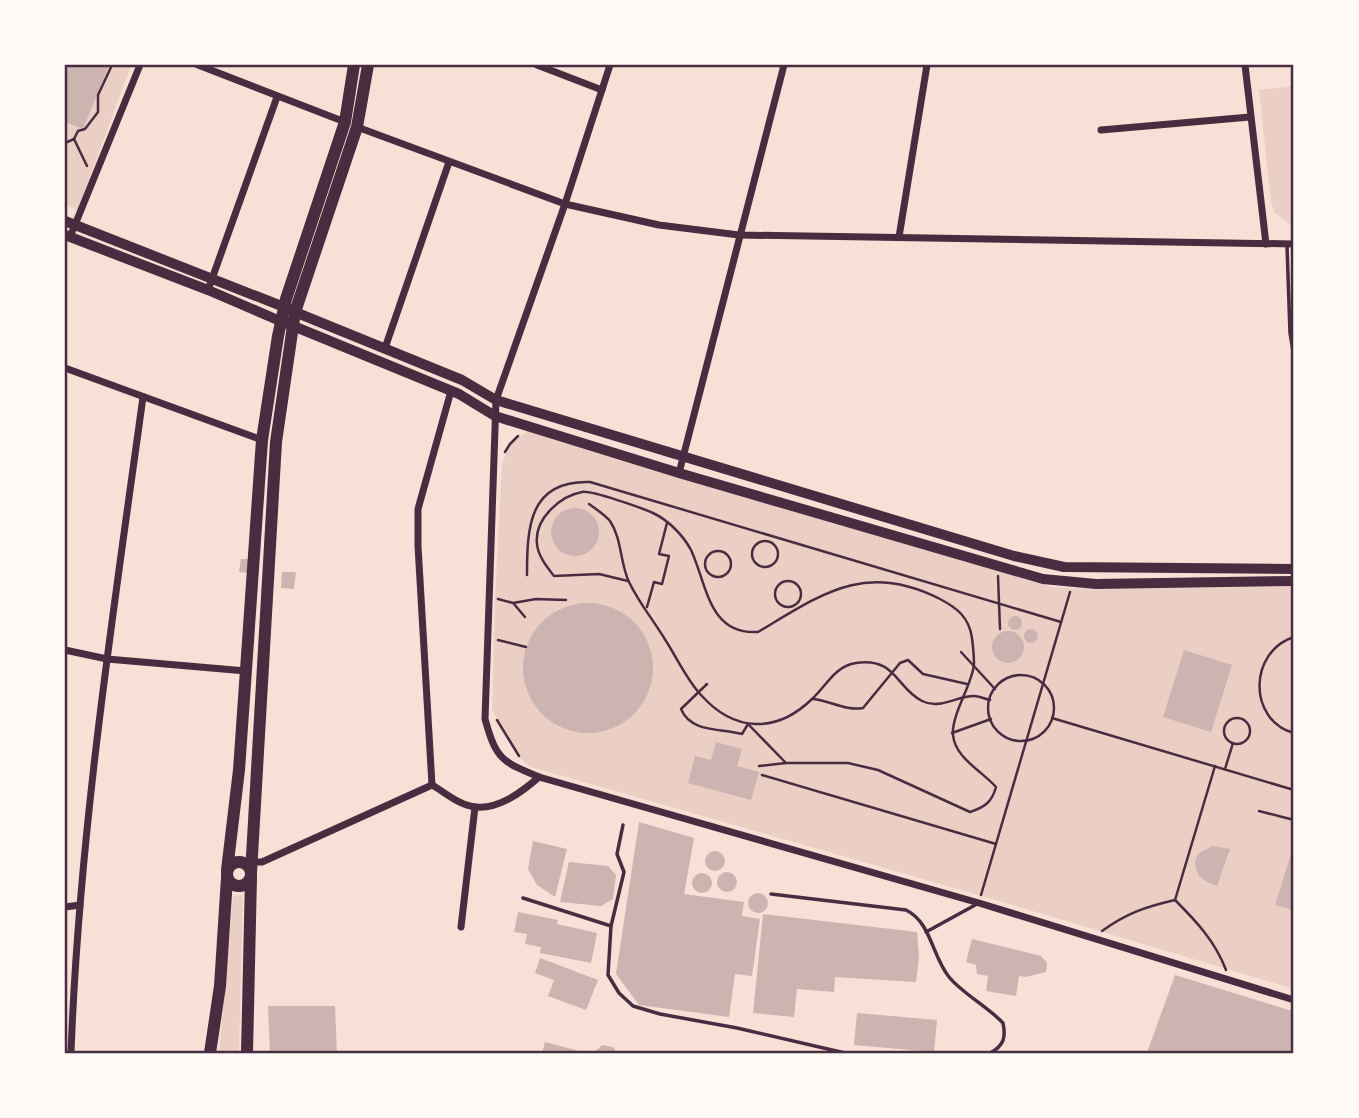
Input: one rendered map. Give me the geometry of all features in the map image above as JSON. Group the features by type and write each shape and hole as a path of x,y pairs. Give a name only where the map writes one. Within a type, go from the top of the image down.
{"main road":[{"path":"351,124 354,65"},
{"path":"210,1053 220,986 227,874 239,770 261,440 289,310 368,65"},
{"path":"289,310 462,380 496,400 1014,556 1064,567 1294,569"},
{"path":"286,323 451,390 495,416 679,473 1043,579 1096,584 1294,581"},
{"path":"247,1053 251,871 276,442 286,323"},
{"path":"227,874 233,864 240,863 251,871"}],"street":[{"path":"140,65 75,225 67,236 286,323"},
{"path":"198,65 565,204 659,225 739,236 1291,244"},
{"path":"537,65 602,90"},
{"path":"610,65 565,204 496,400 485,719 492,744 508,764 539,777 979,903 1294,1000"},
{"path":"679,473 784,65"},
{"path":"900,237 927,65"},
{"path":"1245,65 1266,244"},
{"path":"208,290 277,97"},
{"path":"1101,130 1250,117"},
{"path":"385,348 449,162"},
{"path":"65,221 289,310"},
{"path":"65,368 261,440"},
{"path":"432,785 418,509 451,390"},
{"path":"71,1053 75,954 107,659 143,397"},
{"path":"65,650 107,659 246,671"},
{"path":"432,785 456,800 475,807 503,801 523,791 539,777"},
{"path":"251,871 262,862 432,785"},
{"path":"461,927 475,807"},
{"path":"65,907 80,905"}],"lane":[{"path":"1291,244 1290,333 1294,357"},
{"path":"623,825 617,854 624,872 611,926 608,975 620,993 633,1006 660,1014 737,1028 845,1053"},
{"path":"771,894 906,910 916,915 950,978 1003,1023 1006,1033 1002,1045 990,1053"},
{"path":"523,898 611,926"},
{"path":"926,932 979,903"}],"path":[{"path":"65,142 74,139 78,131 85,129 98,112 98,95 112,65"},
{"path":"74,139 94,179"},
{"path":"504,454 510,444 523,434"},
{"path":"527,575 527,542 531,516 540,502 555,488 575,482 590,482 1061,622"},
{"path":"628,581 599,574 554,576 544,562 536,542 543,517 559,500 584,491 654,513 685,540 711,606 720,619 732,629 746,633 758,632 794,608 843,586 884,581 933,595 961,612 970,629 974,666 952,733 958,752 996,786 993,798 984,807 970,812 878,770 848,763 759,766"},
{"path":"589,504 609,520 618,540 628,581 698,692 714,709 731,718 748,724 780,721 813,699 844,666 872,662 885,667 920,700 940,704 974,696 990,700"},
{"path":"646,610 654,582 662,584 669,556 659,554 667,523"},
{"path":"766,541 768,535"},
{"path":"766,541 776,548 778,556 774,564 761,567 754,561 752,553 758,542 766,541"},
{"path":"724,552 730,558 731,566 723,577 714,577 707,572 705,563 712,553 724,552"},
{"path":"700,575 707,572"},
{"path":"998,573 1000,629"},
{"path":"790,581 800,587 801,596 794,608 784,607 777,601 775,593 782,582 790,581"},
{"path":"979,903 1072,588 1062,588"},
{"path":"495,598 513,603 536,598 566,600"},
{"path":"513,603 525,617"},
{"path":"1294,637 1272,650 1263,664 1258,681 1259,696 1265,711 1275,722 1294,733"},
{"path":"495,639 526,647"},
{"path":"961,652 995,689"},
{"path":"813,699 828,701 851,710 863,708 900,663 908,660 923,674 967,684"},
{"path":"1018,675 1036,678 1043,683 1053,697 1052,718 1046,730 1027,740 1011,739 1002,734 991,719 990,700 995,689 1001,682 1018,675"},
{"path":"707,684 681,709 683,715 692,723 707,729 742,734 748,724"},
{"path":"495,717 520,758"},
{"path":"1052,718 1294,790"},
{"path":"952,733 991,719"},
{"path":"1231,719 1243,719 1250,729 1249,738 1242,743 1233,743 1225,734 1226,726 1231,719"},
{"path":"748,724 786,763"},
{"path":"1225,769 1233,743"},
{"path":"1175,900 1215,766"},
{"path":"762,775 996,844"},
{"path":"1259,810 1294,820"},
{"path":"1112,936 1100,933 1123,916 1175,900"},
{"path":"1175,900 1202,928 1221,957 1230,980"},
{"path":"1213,965 1237,972"}],"shaded area":[{"path":"65,65 131,65 78,210 65,205"},
{"path":"1292,86 1294,227 1274,212 1271,202 1259,90"},
{"path":"529,430 1052,587 1096,589 1294,583 1294,989 979,895 531,767 520,758 492,710 502,463 510,444"},
{"path":"243,895 239,1053 219,1053 233,896"}],"building":[{"path":"65,65 109,65 83,129 65,122"},
{"path":"575,508 592,515 599,532 592,549 575,556 558,549 551,532 558,515"},
{"path":"241,559 251,559 250,573 239,572"},
{"path":"282,572 296,572 294,589 281,588"},
{"path":"588,603 613,608 634,622 648,643 653,668 648,693 634,714 613,728 588,733 563,728 542,714 528,693 523,668 528,643 542,622 563,608"},
{"path":"1015,616 1020,618 1020,628 1015,630 1010,628 1008,623 1010,618"},
{"path":"1031,629 1036,631 1036,641 1031,643 1026,641 1024,636 1026,631"},
{"path":"1008,631 1019,636 1024,647 1019,658 1008,663 997,658 992,647 997,636"},
{"path":"1184,650 1232,665 1211,732 1163,717"},
{"path":"716,742 742,749 737,766 759,772 751,800 688,783 695,756 711,760"},
{"path":"639,822 694,838 684,894 744,902 742,916 760,919 752,976 735,974 729,1017 639,1005 616,974"},
{"path":"533,841 567,849 555,897 537,885 528,869"},
{"path":"1213,846 1230,849 1217,886 1200,877 1195,861 1199,853"},
{"path":"711,851 719,851 725,861 719,871 711,871 705,865 705,857"},
{"path":"1292,851 1294,852 1294,910 1275,905"},
{"path":"569,862 608,866 616,875 613,899 601,906 560,902"},
{"path":"723,872 731,872 737,882 731,892 723,892 717,886 717,878"},
{"path":"698,873 706,873 712,883 706,893 698,893 692,887 692,879"},
{"path":"754,893 762,893 768,903 762,913 754,913 748,907 748,899"},
{"path":"518,912 558,920 557,924 597,933 591,963 540,953 541,947 525,944 527,934 514,932"},
{"path":"763,914 917,932 919,957 916,982 835,977 834,992 797,989 794,1017 753,1013"},
{"path":"972,939 1041,956 1047,963 1046,972 1019,976 1016,996 986,991 988,976 977,974 976,965 966,962"},
{"path":"540,958 598,980 586,1010 548,996 554,980 535,973"},
{"path":"1175,975 1292,1011 1294,1053 1147,1053"},
{"path":"268,1006 335,1006 337,1053 270,1053"},
{"path":"857,1013 937,1020 934,1052 854,1045"},
{"path":"545,1042 583,1052 583,1053 542,1053"},
{"path":"602,1045 613,1047 617,1053 594,1053"}]}
